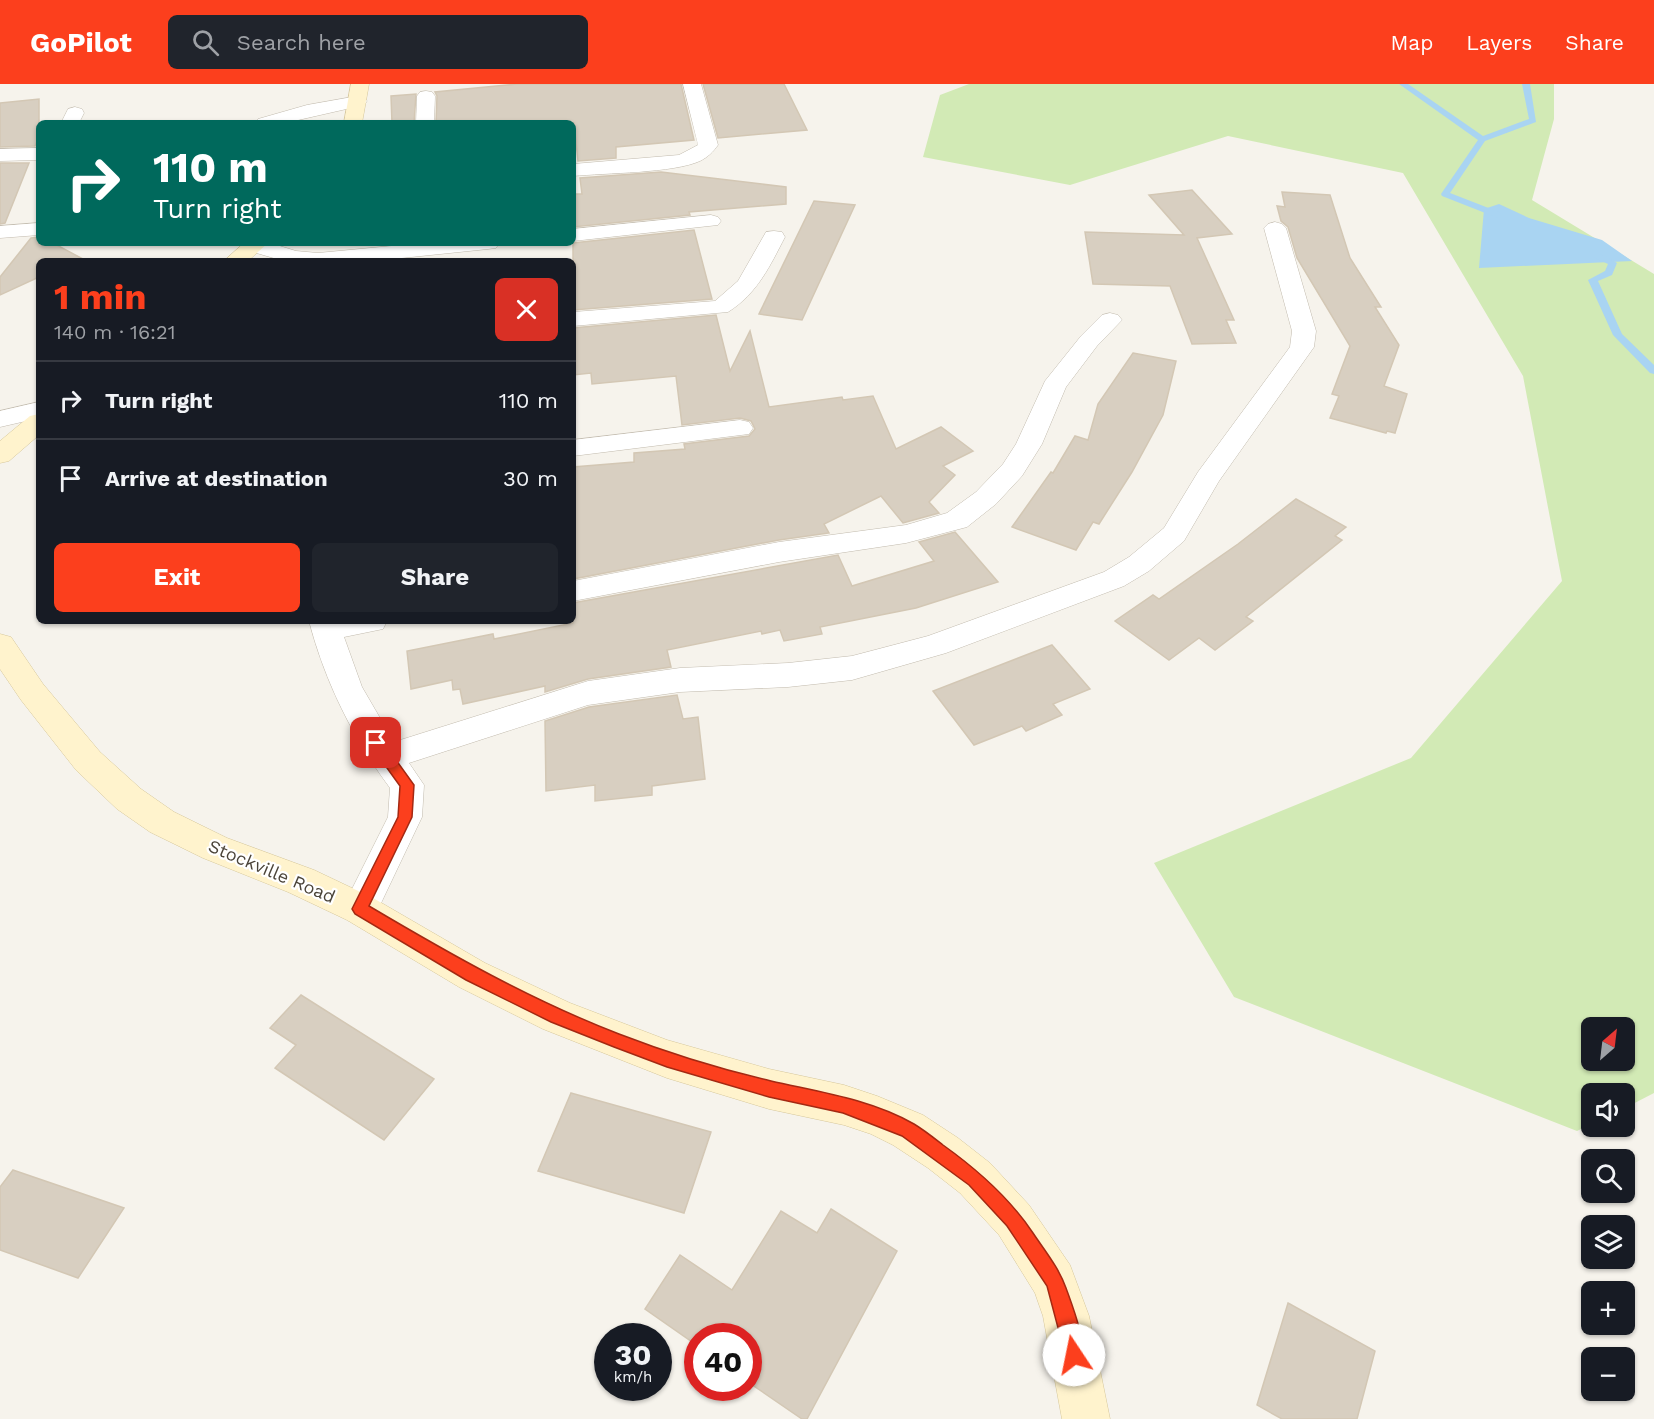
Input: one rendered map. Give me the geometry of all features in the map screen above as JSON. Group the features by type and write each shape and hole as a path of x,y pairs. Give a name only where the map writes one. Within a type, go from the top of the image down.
{"street":[{"path":"576,170 679,161 698,155 708,145 692,84"},
{"path":"276,120 359,92"},
{"path":"354,120 359,92"},
{"path":"425,120 426,96"},
{"path":"0,155 36,154"},
{"path":"576,235 711,221"},
{"path":"385,758 588,693 680,680 788,675 852,668 935,645 1114,579 1130,571 1174,534 1207,478 1302,347 1304,332 1275,228"},
{"path":"0,232 36,229"},
{"path":"576,319 720,307 748,285 774,237"},
{"path":"239,258 253,246"},
{"path":"261,246 302,258"},
{"path":"338,258 458,246"},
{"path":"576,590 779,552 906,534 957,520 986,498 1012,470 1029,444 1054,386 1082,349 1110,320"},
{"path":"0,419 36,411"},
{"path":"0,455 36,425"},
{"path":"576,448 740,428"},
{"path":"344,624 325,626 346,690 385,758 407,785 405,817 360,909"},
{"name":"Stockville Road","path":"0,645 32,692 88,761 129,799 162,822 205,843 301,881 360,909 472,975 557,1016 667,1059 769,1089 843,1105 877,1116 908,1130 943,1153 975,1178 1014,1220 1054,1281 1066,1316 1086,1419"}],"green space":[{"path":"969,84 1554,84 1554,119 1532,200 1654,274 1654,1093 1635,1103 1635,1083 1581,1083 1581,1129 1577,1131 1234,997 1154,863 1411,758 1562,581 1523,376 1403,173 1228,136 1070,185 923,157 940,95"}],"water":[{"path":"1499,204 1529,218 1602,240 1632,261 1479,268 1484,209"}],"building":[{"path":"517,84 681,84 694,140 616,147 616,158 578,161 576,120 436,120 437,96 435,92"},
{"path":"703,84 784,84 807,130 718,138"},
{"path":"416,94 414,120 392,120 391,96"},
{"path":"39,99 35,146 0,147 0,103"},
{"path":"0,163 29,163 5,223 0,224"},
{"path":"661,172 786,187 786,204 689,212 690,215 576,227 576,194 582,194 580,178"},
{"path":"1192,190 1232,234 1197,238 1234,320 1226,320 1236,343 1192,344 1170,286 1093,284 1085,232 1184,235 1149,195"},
{"path":"1282,192 1330,195 1350,258 1381,307 1375,307 1399,345 1384,386 1407,394 1395,433 1387,431 1386,433 1330,418 1339,396 1332,394 1350,346 1297,258 1288,227 1281,221 1277,206 1285,207"},
{"path":"814,201 855,205 802,320 759,314"},
{"path":"694,230 712,299 576,310 576,258 573,258 573,246 576,246 576,243"},
{"path":"36,237 36,246 59,246 81,258 36,258 36,278 0,295 0,277 31,238"},
{"path":"716,315 730,371 750,331 769,407 842,397 843,400 873,396 896,449 941,427 973,451 943,466 955,475 929,502 939,513 903,523 881,496 824,524 829,533 779,540 576,578 576,467 634,462 634,453 685,449 684,444 749,436 755,429 751,421 740,418 682,425 676,376 592,384 591,373 576,375 576,328"},
{"path":"1133,353 1176,361 1163,415 1132,472 1099,524 1093,522 1076,550 1012,527 1051,472 1053,473 1075,436 1088,440 1098,404"},
{"path":"1296,499 1346,527 1335,536 1342,540 1246,617 1253,621 1215,650 1199,638 1169,660 1115,621 1153,595 1159,599 1238,544"},
{"path":"955,532 998,582 916,608 820,627 822,634 784,641 780,630 762,634 761,631 667,650 671,667 588,679 545,692 545,686 463,704 460,689 453,690 452,680 411,689 407,651 493,634 494,639 576,624 576,602 838,555 852,586 934,561 919,542"},
{"path":"1052,645 1090,689 1053,704 1062,715 1026,731 1022,726 974,745 933,691"},
{"path":"677,695 683,719 698,717 705,779 652,786 652,795 595,801 595,785 546,791 545,721 589,707"},
{"path":"301,995 434,1079 384,1140 275,1068 296,1045 270,1028"},
{"path":"571,1093 711,1132 684,1213 538,1171"},
{"path":"13,1170 124,1208 78,1278 0,1250 0,1187"},
{"path":"831,1209 897,1251 807,1419 802,1419 762,1392 762,1323 684,1323 684,1336 672,1328 672,1323 665,1323 645,1309 680,1255 732,1290 781,1211 817,1233"},
{"path":"1288,1303 1375,1351 1357,1419 1282,1419 1257,1405"}],"waterway":[{"path":"1403,84 1482,139"},
{"path":"1482,139 1533,120 1526,84"},
{"path":"1482,139 1445,194 1501,216"},
{"path":"1596,255 1613,263 1609,273 1593,280 1618,335 1654,371"}],"route":[{"path":"376,743 407,785 405,817 360,909 472,975 557,1016 620,1042 667,1059 769,1089 843,1105 877,1116 908,1130 975,1178 1014,1220 1054,1281 1066,1316 1074,1355"}]}
